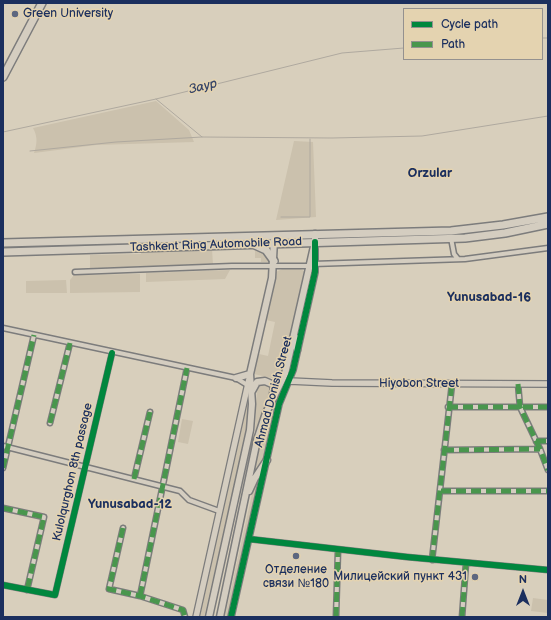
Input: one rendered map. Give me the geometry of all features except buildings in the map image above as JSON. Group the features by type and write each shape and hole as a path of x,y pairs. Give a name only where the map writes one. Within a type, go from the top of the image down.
{"highway":[{"path":"3,77 42,3"},
{"name":"Tashkent Ring Automobile Road","path":"3,243 464,230 548,217"},
{"name":"Tashkent Ring Automobile Road","path":"3,252 451,238 492,235 548,224"},
{"path":"251,244 266,250 274,264"}],"main road":[{"name":"Ahmad Donish Street","path":"273,395 283,381 313,265 315,234"},
{"name":"Ahmad Donish Street","path":"209,617 252,422 250,374 274,264 274,235"},
{"path":"295,332 297,350"},
{"path":"236,378 250,374"},
{"name":"Ahmad Donish Street","path":"220,617 257,440 273,395 274,385 265,381 257,382 250,388"},
{"path":"244,503 255,478 267,460"}],"street":[{"path":"451,238 454,254 458,259"},
{"path":"75,272 274,264 313,265 458,259 548,248"},
{"name":"Ahmad Donish Street","path":"231,617 279,404 290,381 313,265"},
{"path":"3,328 236,378 250,388"},
{"path":"3,468 34,335"},
{"path":"50,423 70,343"},
{"name":"Kulolqurghon 8th passage","path":"27,590 55,596 112,352"},
{"path":"140,596 188,368"},
{"name":"Hiyobon Street","path":"290,381 332,383 548,384"},
{"path":"432,560 441,491 448,407 452,384"},
{"path":"518,384 520,407 540,448 548,470"},
{"name":"Ahmad Donish Street","path":"196,617 219,511 250,388"},
{"path":"448,407 548,407"},
{"path":"134,479 150,412"},
{"path":"536,442 548,441"},
{"path":"3,446 164,486 180,491 189,500 219,511"},
{"path":"444,450 540,448"},
{"path":"441,491 548,491"},
{"path":"3,508 44,517 27,590 3,585"},
{"path":"123,528 109,589 140,596 183,610 185,617"},
{"path":"249,539 432,560 548,570"},
{"path":"336,617 338,550"},
{"path":"462,617 466,563"}],"shaded area":[{"path":"156,101 189,130 194,142 96,145 34,153 36,147 36,134 33,128"},
{"path":"294,141 313,142 316,217 276,220"},
{"path":"548,219 548,222 480,234 322,240 322,237 455,233"},
{"path":"249,239 249,242 3,248 3,245"},
{"path":"212,249 213,265 90,268 90,255 141,254 141,251"},
{"path":"255,251 263,252 271,262 261,262 261,258 255,258"},
{"path":"282,269 301,269 305,272 284,371 280,380 254,374 259,354 268,356 275,322 266,320 276,272"},
{"path":"230,270 225,279 146,282 146,273"},
{"path":"140,274 140,292 70,293 70,280 74,275"},
{"path":"66,280 67,293 26,293 26,281"},
{"path":"259,384 270,385 273,389 255,431 257,387"},
{"path":"284,384 286,385 264,458 253,476 264,431"},
{"path":"249,391 247,430 204,617 198,617"},
{"path":"182,419 193,421 188,444 178,442"},
{"path":"261,472 228,617 225,617 255,480"},
{"path":"533,598 548,600 548,613 531,611"}],"waterway":[{"name":"Заур","path":"543,38 548,38"},
{"name":"Заур","path":"3,132 156,99 342,53 403,48"},
{"path":"156,99 202,137 332,138 422,136 548,116"},
{"path":"30,151 116,142 202,137"},
{"path":"281,217 310,217 310,139"}],"marked path":[{"path":"3,468 34,335"},
{"path":"50,423 70,343"},
{"path":"140,596 187,368"},
{"path":"432,560 452,384"},
{"path":"518,384 520,407 540,449 548,470"},
{"path":"448,407 548,407"},
{"path":"134,479 150,412"},
{"path":"536,441 548,441"},
{"path":"444,450 540,449"},
{"path":"441,491 548,491"},
{"path":"3,508 44,517 27,590"},
{"path":"123,528 109,589 140,596 183,610 185,617"},
{"path":"336,617 338,550"},
{"path":"462,617 466,563"}],"cycle path":[{"path":"231,617 279,404 293,370 315,272 315,242"},
{"path":"3,585 55,595 112,353"},
{"path":"249,539 407,557 548,570"}],"place":[{"name":"Green University","path":"15,14"},
{"name":"Отделение связи №180","path":"296,556"},
{"name":"Милицейский пункт 431","path":"475,577"}],"district":[{"name":"Orzular","path":"430,174"},
{"name":"Yunusabad-16","path":"489,298"},
{"name":"Yunusabad-12","path":"130,505"}]}
